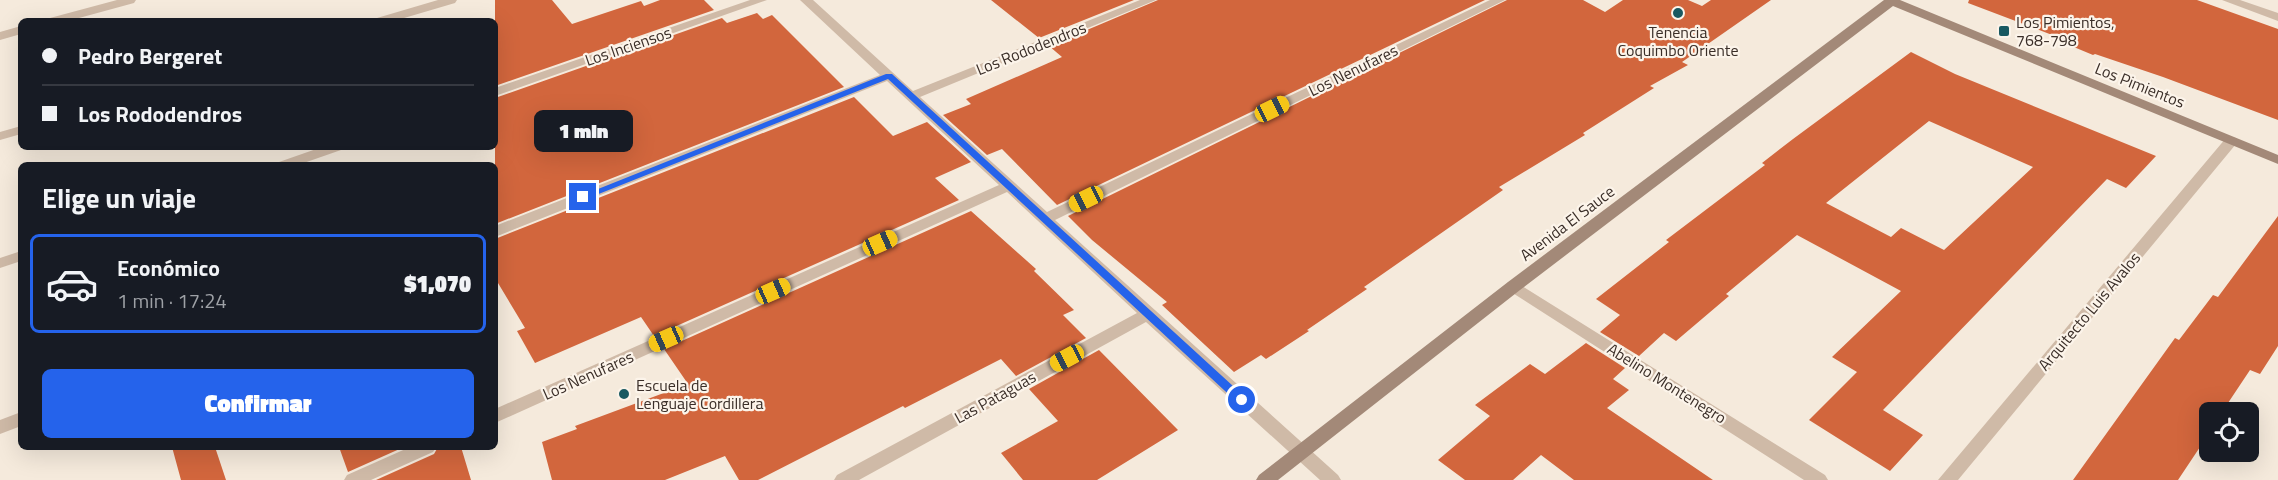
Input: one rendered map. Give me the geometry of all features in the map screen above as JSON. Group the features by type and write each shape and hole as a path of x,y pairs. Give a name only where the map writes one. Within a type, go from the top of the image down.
{"street":[{"path":"65,18 130,0"},
{"path":"391,18 451,0"},
{"name":"Los Inciensos","path":"498,91 761,0"},
{"name":"Los Rododendros","path":"911,96 1150,0"},
{"name":"Los Nenufares","path":"1045,219 1499,0"},
{"name":"Los Pimientos","path":"1892,0 2278,160"},
{"name":"Avenida El Sauce","path":"1265,480 1514,286 1892,0"},
{"path":"2228,0 2247,3 2278,17"},
{"path":"810,1 1148,314 1332,480"},
{"path":"0,36 18,31"},
{"path":"498,231 889,76"},
{"path":"0,136 18,131"},
{"name":"Arquitecto Luis Avalos","path":"1947,480 2231,141"},
{"path":"293,162 327,150"},
{"name":"Los Nenufares","path":"498,415 1009,186"},
{"path":"0,263 18,257"},
{"name":"Abelino Montenegro","path":"1514,286 1820,480"},
{"name":"Las Pataguas","path":"843,480 1148,314"},
{"path":"0,427 18,420"},
{"path":"353,480 420,450"}],"building":[{"path":"495,0 552,0 572,24 641,1 644,6 660,0 704,0 714,10 498,85 498,18 495,18"},
{"path":"991,0 1134,0 1039,38"},
{"path":"1158,0 1485,0 1057,205 1002,149 987,155 943,115 971,104 966,99 1062,57 1049,46"},
{"path":"1507,0 1583,0 1605,12 1623,0 1688,0 1702,6 1711,0 1771,0 1682,62 1688,65 1650,86 1654,88 1583,133 1585,135 1499,187 1503,190 1364,287 1367,289 1307,330 1309,331 1266,359 1261,355 1234,372 1162,305 1167,302 1092,240 1068,216"},
{"path":"1969,0 2197,0 2278,29 2278,120 2163,77 2093,55 2057,40 2060,38 1968,3"},
{"path":"757,13 763,19 772,15 844,87 498,223 498,162 495,162 495,150 498,150 498,97 722,18 727,23"},
{"path":"1911,52 1955,74 2156,156 2126,188 2107,179 1883,410 1923,435 1890,471 1809,420 1857,372 1832,357 1901,291 1797,235 1726,294 1729,296 1676,341 1664,333 1639,356 1600,332 1620,315 1596,299 1669,242 1666,240 1765,165 1762,163","holes":["1929,121 2033,167 1944,250 1901,228 1891,237 1826,203"]},
{"path":"854,97 893,136 927,122 971,162 935,178 959,200 654,336 641,317 535,363 517,331 525,328 498,283 498,238"},
{"path":"971,211 1036,269 1034,271 1074,310 1063,315 1086,338 1016,376 1001,359 758,480 739,480 725,456 665,480 552,480 542,442 577,429 575,426 688,384 664,349"},
{"path":"2278,216 2278,346 2260,374 2250,370 2229,402 2199,402 2199,448 2178,480 2073,480 2175,338 2179,340 2213,295 2218,297"},
{"path":"1586,343 1625,368 1613,379 1629,390 1607,408 1713,480 1574,480 1541,455 1513,480 1465,480 1438,460 1490,416 1475,405 1530,364 1545,374"},
{"path":"1099,350 1178,430 1097,480 1023,480 1001,453 1058,421 1029,389"},
{"path":"173,450 216,450 226,480 181,480"},
{"path":"340,450 397,450 348,472"},
{"path":"436,450 462,450 471,480 376,480 434,454"}],"place":[{"name":"Tenencia Coquimbo Oriente","path":"1678,13"},
{"name":"Los Pimientos, 768-798","path":"2004,31"},
{"name":"Escuela de Lenguaje Cordillera","path":"624,394"}],"route":[{"path":"583,197 889,76 1242,400"}]}
